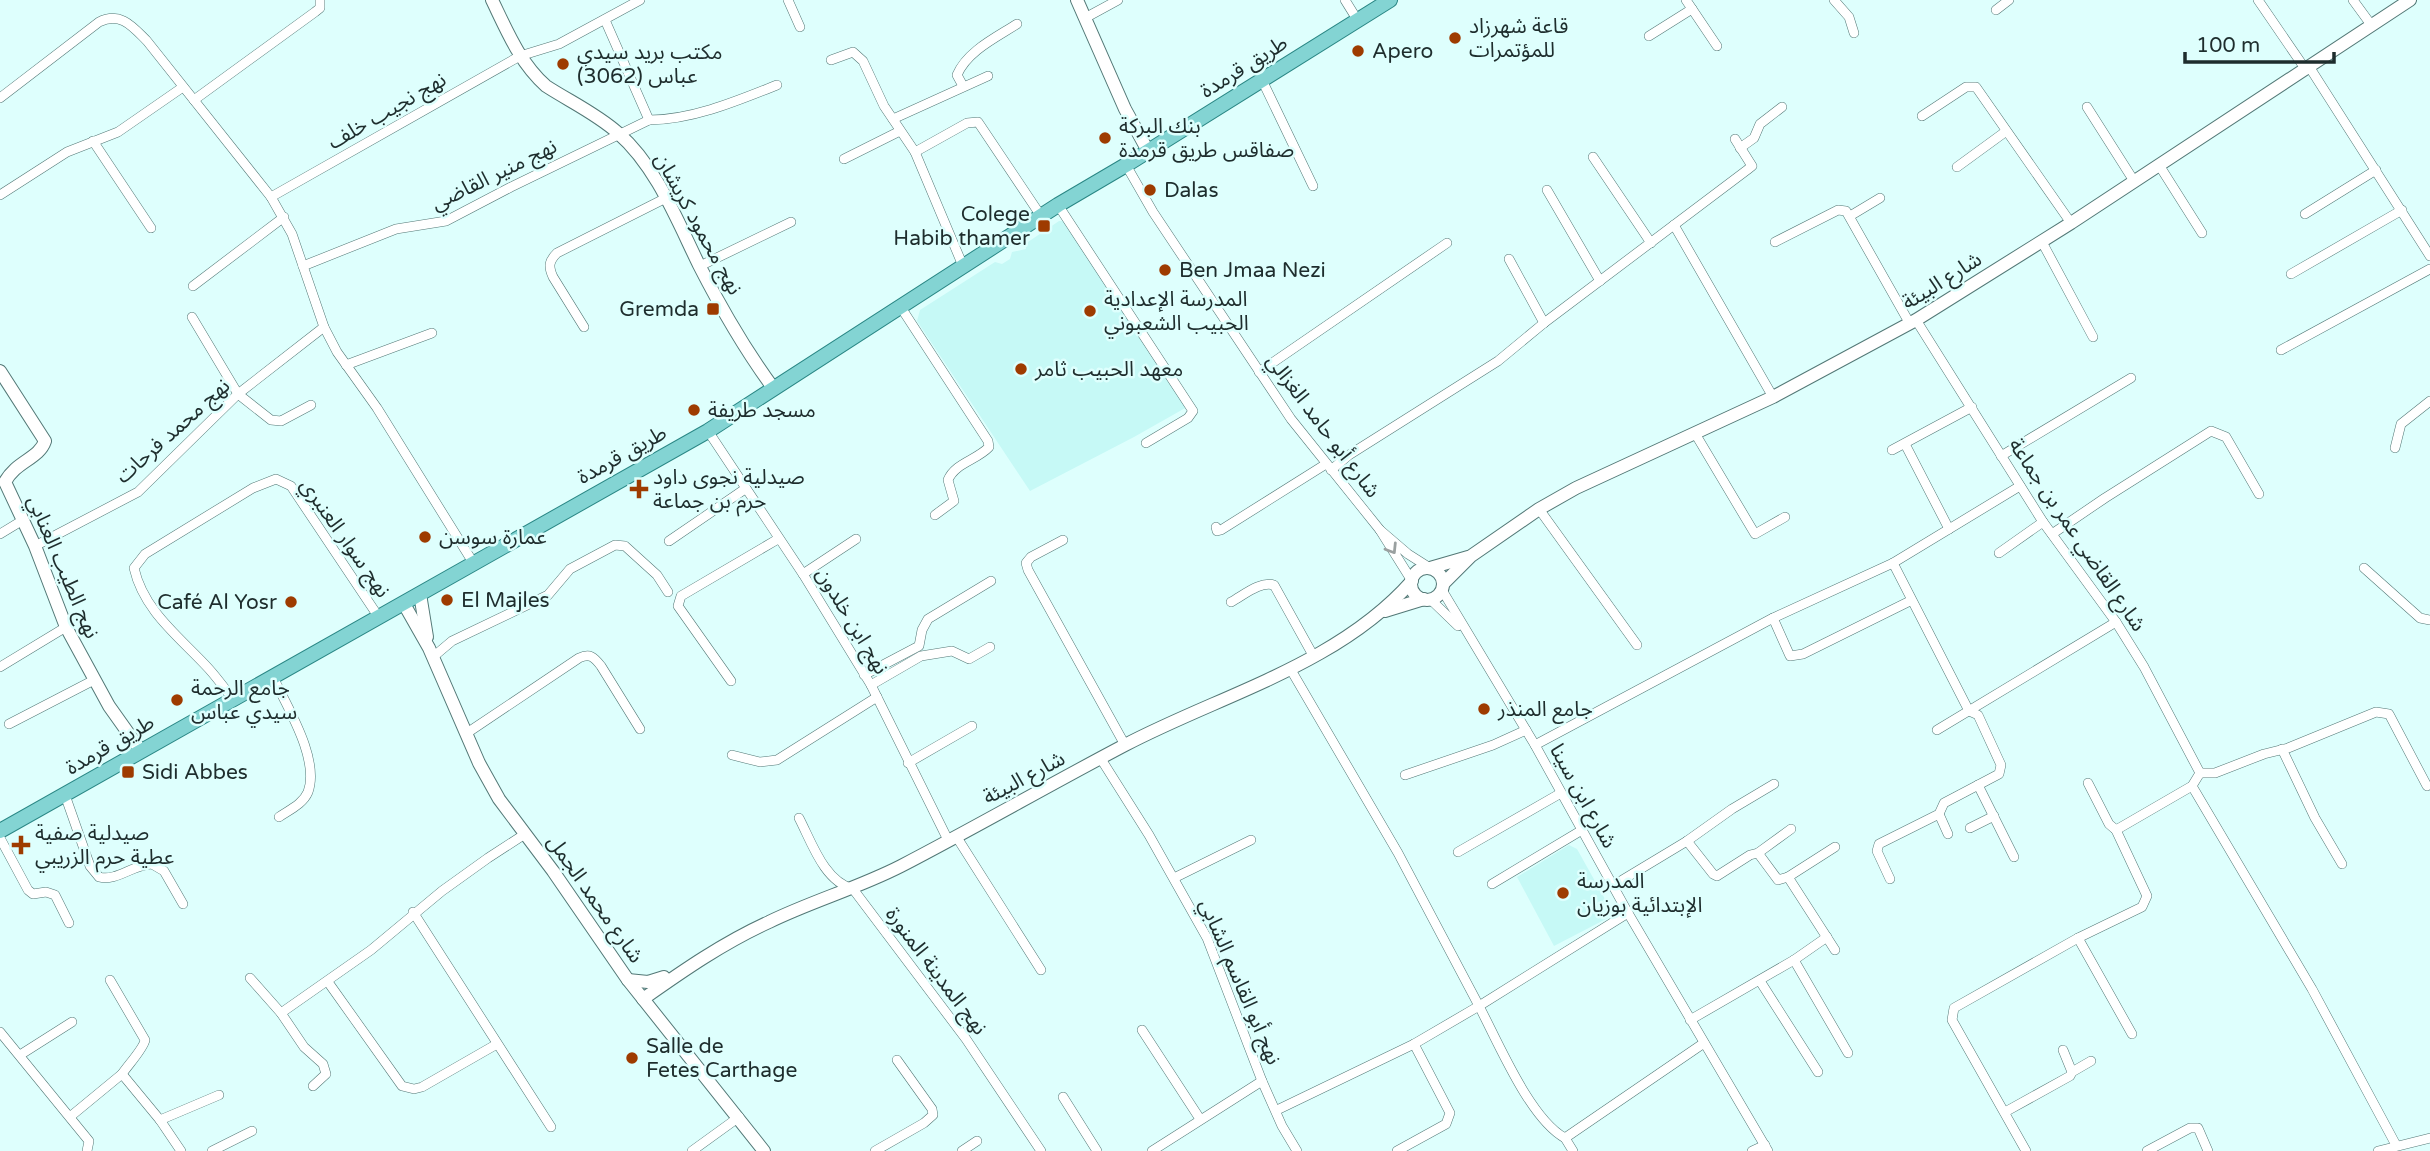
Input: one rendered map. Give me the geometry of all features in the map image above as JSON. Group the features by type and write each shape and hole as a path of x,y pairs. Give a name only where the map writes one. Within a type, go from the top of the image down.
{"main road":[{"name":"طريق قرمدة","path":"0,831 708,431 963,265 1390,0"}],"street":[{"path":"194,100 316,12 320,8 320,0"},
{"name":"نهج محمود كريشان","path":"492,0 520,56 545,86 619,134 636,154 666,198 754,363 774,389"},
{"name":"نهج نجيب خلف","path":"271,197 520,56 559,44 640,0"},
{"path":"788,0 800,27"},
{"path":"1077,0 1125,109 1148,151"},
{"path":"1085,19 1118,0"},
{"path":"1345,0 1358,21"},
{"path":"1686,0 1717,46"},
{"path":"1834,0 1849,17 1854,33"},
{"path":"1996,10 2009,0"},
{"path":"2258,0 2376,170 2430,256"},
{"path":"2353,0 2372,26"},
{"name":"شارع البيئة","path":"1443,587 1471,556 1539,509 1613,470 1696,435 1773,397 1913,322 2042,242 2410,0"},
{"path":"1649,36 1692,9"},
{"path":"0,98 107,18 127,21 147,41 284,217 324,327 474,564"},
{"path":"605,20 649,120"},
{"path":"964,86 957,75 967,60 1017,24"},
{"path":"831,61 853,52 858,55 900,131 915,152 963,265"},
{"path":"893,119 988,76"},
{"path":"1262,80 1312,186"},
{"name":"نهج منير القاضي","path":"303,266 396,229 446,221 649,120 690,114 777,85"},
{"path":"0,195 67,152 118,132 183,87"},
{"path":"1922,116 1966,87 1976,87 2071,223"},
{"path":"1216,527 1217,531 1221,530 1329,467 1498,361 1544,323 1752,166 1738,143 1754,138 1760,124 1782,107"},
{"path":"2087,107 2134,181"},
{"path":"915,152 967,123 978,122 1041,216"},
{"path":"844,159 900,131"},
{"path":"1957,167 2006,132"},
{"path":"93,141 150,228"},
{"path":"1593,157 1651,243"},
{"path":"2159,164 2202,233"},
{"name":"شارع أبو حامد الغزالي","path":"1126,165 1153,212 1291,419 1380,530 1412,581"},
{"path":"2305,214 2376,170"},
{"path":"1547,190 1600,281"},
{"path":"584,327 553,277 549,263 551,258 586,237 666,198"},
{"path":"1775,242 1838,210 1846,211 1850,216 1880,198"},
{"path":"1058,205 1193,411 1188,418 1146,443"},
{"path":"2291,274 2402,210"},
{"name":"شارع القاضي عمر بن جماعة","path":"1850,216 1913,322 1972,407 2043,522 2116,622 2144,667 2200,773"},
{"path":"193,286 284,217"},
{"path":"700,266 792,222"},
{"path":"1674,225 1773,397"},
{"path":"2042,242 2093,337"},
{"path":"1259,372 1447,243"},
{"path":"1509,259 1544,323"},
{"path":"2281,350 2430,269"},
{"path":"900,306 988,441 989,447 984,453 951,474 948,480 954,501 935,515"},
{"path":"192,317 238,394 271,419 278,422 311,405"},
{"name":"نهج محمد فرحات","path":"35,546 138,492 238,394 324,327"},
{"path":"346,365 432,333"},
{"name":"نهج الطيب العنابي","path":"0,371 45,441 42,450 15,468 3,481 35,546 66,627 94,680 141,751"},
{"path":"2001,456 2131,377"},
{"path":"2395,448 2401,424 2430,401"},
{"path":"1892,450 1972,407"},
{"name":"نهج ابن خلدون","path":"708,431 803,574 870,685 908,763 952,838 1041,970"},
{"path":"2052,534 2211,432 2226,437 2259,494"},
{"path":"1696,435 1755,534 1785,517"},
{"path":"1905,444 1949,529"},
{"name":"نهج سوار العنبري","path":"233,699 152,607 136,577 135,568 145,554 261,484 276,479 291,486 378,617"},
{"path":"1535,746 1773,618 1893,564 2020,486"},
{"path":"670,541 745,489"},
{"path":"1539,509 1637,645"},
{"path":"0,534 23,520"},
{"path":"1999,553 2043,522"},
{"name":"شارع أبو حامد الغزالي","path":"1380,530 1408,554 1430,568"},
{"path":"731,681 678,606 681,596 778,539"},
{"path":"803,574 856,539"},
{"path":"1063,540 1031,557 1026,563 1028,570 1125,745"},
{"path":"431,652 548,595 570,569 615,545 625,546 657,575 668,592"},
{"name":"شارع البيئة","path":"1430,568 1471,556"},
{"path":"1890,879 1877,851 1879,844 1939,814 1944,803 1999,774 2001,765 1978,715 1969,711 1893,564"},
{"path":"1430,568 1441,576 1443,587 1427,599 1414,593 1412,581 1416,572 1430,568"},
{"path":"2364,568 2420,618 2430,620"},
{"path":"864,675 919,646 922,630 928,619 991,581"},
{"name":"شارع البيئة","path":"641,996 666,979 770,921 853,889 1125,745 1291,670 1375,615 1412,581"},
{"path":"1231,602 1265,583 1274,586 1314,657"},
{"name":"شارع ابن سينا","path":"1443,587 1471,641 1526,730 1628,913 1766,1148"},
{"name":"شارع محمد الجمل","path":"420,594 431,652"},
{"name":"شارع البيئة","path":"1375,615 1427,599"},
{"name":"شارع ابن سينا","path":"1427,599 1451,618 1471,641"},
{"path":"1773,618 1790,656 1802,654 1910,601"},
{"name":"شارع محمد الجمل","path":"404,604 431,652 487,778 628,980 764,1151"},
{"path":"1937,730 2116,622"},
{"path":"0,667 66,627"},
{"path":"870,685 922,656 952,650 969,659 990,648"},
{"path":"467,733 579,658 588,655 595,657 640,729"},
{"path":"1291,670 1398,853 1520,1085 1573,1151"},
{"path":"273,677 309,756 310,774 308,792 301,802 279,817"},
{"path":"9,724 94,680"},
{"path":"732,755 760,762 777,760 877,697"},
{"path":"2116,830 2192,786 2200,773 2215,773 2264,754 2283,750 2376,712 2389,714 2427,786"},
{"path":"908,763 972,726"},
{"path":"1405,775 1493,745 1526,730"},
{"path":"2283,750 2315,818 2342,864"},
{"name":"نهج أبو القاسم الشابي","path":"1101,759 1174,878 1207,938 1262,1081 1282,1126 1297,1151"},
{"path":"2026,1151 1952,1020 1954,1008 2078,938 2142,907 2147,896 2116,830 2109,824 2088,783"},
{"path":"1614,885 1688,841 1732,809 1774,784"},
{"path":"1978,785 2014,857"},
{"path":"2192,786 2312,989 2396,1145"},
{"path":"1458,852 1562,793"},
{"path":"65,795 90,866 99,877 108,879 135,867 152,864 164,871 183,904"},
{"path":"1939,814 1948,834"},
{"path":"1970,828 1994,816"},
{"name":"نهج المدينة المنورة","path":"799,818 829,873 841,886 853,889 966,1039 1041,1151"},
{"path":"1688,841 1717,876 1750,855 1758,853 1791,829"},
{"path":"1492,884 1582,830"},
{"path":"281,1013 328,982 371,950 414,912 525,834"},
{"path":"0,838 29,890 33,894 46,892 55,895 69,923"},
{"path":"1174,878 1251,840"},
{"path":"1758,853 1778,880 1788,877 1835,847"},
{"path":"1788,877 1835,950"},
{"path":"414,912 551,1127"},
{"path":"1276,1110 1413,1044 1628,913"},
{"path":"1690,1020 1760,981 1827,937"},
{"path":"2078,938 2132,1034"},
{"path":"1794,960 1848,1053"},
{"path":"250,978 281,1013 304,1047 325,1068 326,1074 313,1086"},
{"path":"628,980 648,982 666,979"},
{"path":"657,1016 660,994 666,979"},
{"path":"71,1116 122,1074 128,1062 144,1046 145,1040 110,980"},
{"path":"1760,981 1818,1072"},
{"path":"328,982 402,1086 408,1089 422,1087 497,1044"},
{"path":"20,1055 72,1023"},
{"path":"1142,1030 1200,1119"},
{"path":"0,1032 71,1116 89,1141 87,1151"},
{"path":"1565,1138 1704,1043"},
{"path":"1397,1151 1446,1124 1450,1113 1413,1044"},
{"path":"2063,1050 2072,1072"},
{"path":"875,1151 933,1115 933,1109 897,1060"},
{"path":"2005,1112 2070,1076 2091,1061"},
{"path":"122,1074 160,1120 181,1151"},
{"path":"1152,1151 1262,1081"},
{"path":"160,1120 219,1095"},
{"path":"1063,1097 1097,1151"},
{"path":"692,1151 738,1117"},
{"path":"2147,1151 2190,1128 2197,1128 2207,1151"},
{"path":"212,1151 252,1131"},
{"path":"2378,1151 2430,1138"},
{"path":"961,1151 977,1141"},
{"path":"1752,1151 1766,1148"}],"shaded area":[{"name":"معهد الحبيب ثامر","path":"1059,221 1064,221 1187,407 1030,491 917,321 920,310 995,262 1002,264 1010,259 1012,252 1026,249 1025,244"},
{"name":"المدرسة الإبتدائية بوزيان","path":"1569,845 1577,849 1610,908 1608,918 1554,946 1517,877"}],"place":[{"name":"قاعة شهرزاد للمؤتمرات","path":"1455,38"},
{"name":"Apero","path":"1358,51"},
{"name":"مكتب بريد سيدي عباس (3062)","path":"563,64"},
{"name":"بنك البركة صفاقس طريق قرمدة","path":"1105,138"},
{"name":"Dalas","path":"1150,190"},
{"name":"Colege Habib thamer","path":"1044,226"},
{"name":"Ben Jmaa Nezi","path":"1165,270"},
{"name":"Gremda","path":"713,309"},
{"name":"المدرسة الإعدادية الحبيب الشعبوني","path":"1090,311"},
{"name":"معهد الحبيب ثامر","path":"1021,369"},
{"name":"مسجد طريفة","path":"694,410"},
{"name":"صيدلية نجوى داود حرم بن جماعة","path":"639,489"},
{"name":"عمارة سوسن","path":"425,537"},
{"name":"El Majles","path":"447,600"},
{"name":"Café Al Yosr","path":"291,602"},
{"name":"جامع الرحمة سيدي عباس","path":"177,700"},
{"name":"جامع المنذر","path":"1484,709"},
{"name":"Sidi Abbes","path":"128,772"},
{"name":"صيدلية صفية عطية حرم الزريبي","path":"21,845"},
{"name":"المدرسة الإبتدائية بوزيان","path":"1563,893"},
{"name":"Salle de Fetes Carthage","path":"632,1058"}]}
